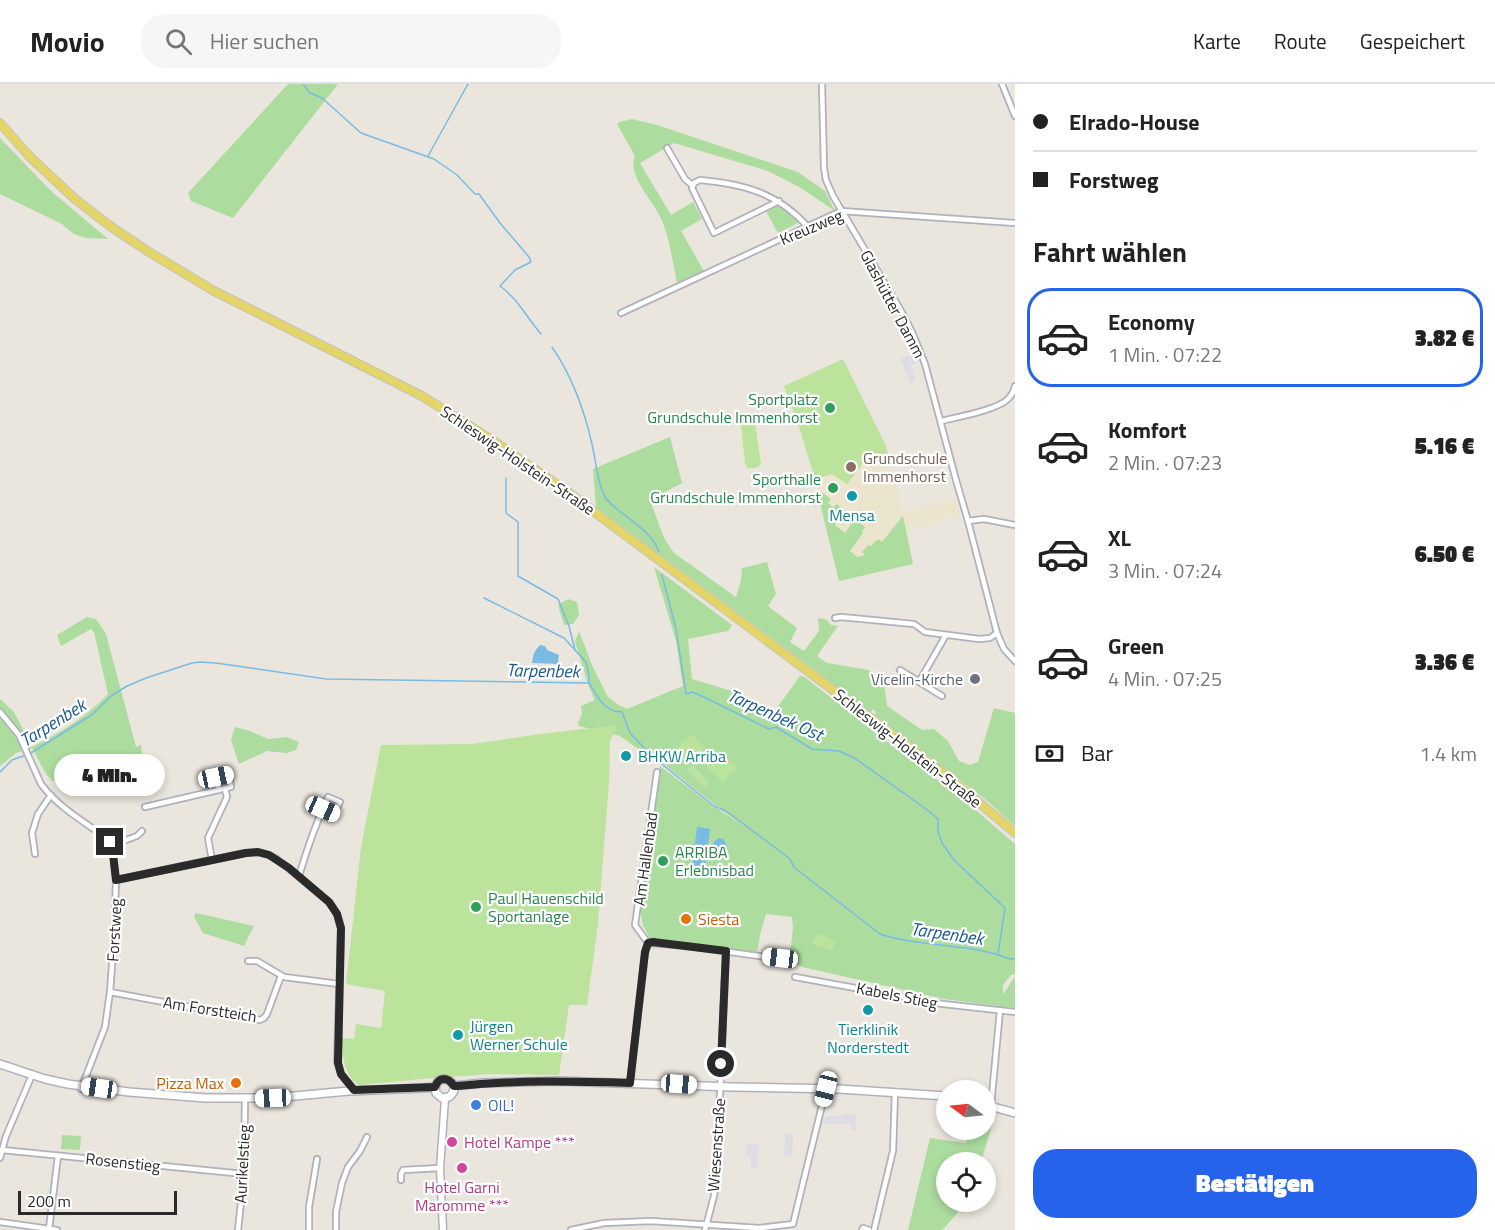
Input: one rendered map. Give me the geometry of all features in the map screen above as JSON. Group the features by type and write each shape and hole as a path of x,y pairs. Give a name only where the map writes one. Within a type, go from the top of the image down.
{"main road":[{"name":"Schleswig-Holstein-Straße","path":"0,123 36,163 75,199 149,252 214,291 422,396 565,490 903,742 1015,833"},
{"path":"0,1064 32,1075 81,1087 185,1096 273,1098 354,1090 435,1087"},
{"path":"443,1079 449,1080 454,1086 452,1095 445,1099 436,1093 435,1087 438,1081 443,1079"},
{"path":"454,1086 559,1081 826,1089 936,1095"},
{"path":"996,1107 1015,1113"}],"street":[{"name":"Glashütter Damm","path":"822,84 826,180 841,211 912,332 926,364 997,633 1004,650 1015,661"},
{"path":"1002,84 1015,116"},
{"path":"667,148 685,179 692,185 692,190 714,232 779,201"},
{"path":"692,185 700,180 745,186 779,201 808,227"},
{"name":"Kreuzweg","path":"621,313 841,211 1015,223"},
{"path":"941,421 998,405 1008,400 1015,391"},
{"path":"968,521 984,519 1015,525"},
{"path":"835,618 914,624 925,632 979,639 990,638 997,633"},
{"path":"919,682 946,635"},
{"path":"900,670 942,696"},
{"path":"0,712 19,735 41,784 51,795 107,838 112,845 136,836 142,831"},
{"name":"Am Hallenbad","path":"648,943 635,926 657,772"},
{"path":"145,807 222,789 227,797 208,838 212,860"},
{"path":"35,854 32,833 38,814 51,795"},
{"path":"299,876 312,833 323,809"},
{"name":"Forstweg","path":"81,1087 105,1027 110,992 116,880 112,845"},
{"path":"116,880 246,853 262,853 275,858 327,900 338,917 341,932 338,1063 341,1074 354,1090"},
{"path":"630,1083 648,943 780,958"},
{"name":"Wiesenstraße","path":"705,1230 714,1196 717,1166 726,951"},
{"path":"248,961 257,961 281,976 339,984"},
{"name":"Am Forstteich","path":"110,992 260,1020 267,1014 281,976"},
{"name":"Kabels Stieg","path":"795,976 943,1004 1015,1012"},
{"path":"991,1080 1000,1010"},
{"path":"0,1158 32,1075"},
{"path":"571,1230 604,1223 651,1221 759,1228 793,1224 826,1089"},
{"path":"874,1230 893,1151 895,1092"},
{"name":"Aurikelstieg","path":"238,1230 244,1174 245,1099"},
{"path":"443,1230 440,1168 445,1099"},
{"path":"336,1230 336,1212 342,1183 348,1167 367,1137"},
{"name":"Rosenstieg","path":"2,1150 244,1174"},
{"path":"49,1229 58,1156"},
{"path":"309,1230 309,1207 317,1159"},
{"path":"401,1180 403,1170 440,1168"},
{"path":"1,1230 1,1222 57,1230"},
{"path":"862,1230 863,1228 869,1230"}],"shaded area":[{"path":"913,354 916,364 911,365 916,379 911,384 900,359"},
{"name":"Grundschule Immenhorst","path":"843,359 885,444 903,513 957,498 961,516 907,531 913,564 839,581 815,479 784,386"},
{"path":"856,1114 856,1130 851,1130 850,1124 820,1124 827,1116"},
{"path":"785,1133 793,1133 792,1157 784,1156"},
{"path":"747,1144 759,1144 757,1169 751,1169 751,1157 746,1157"}],"green space":[{"path":"288,84 338,84 233,218 191,201 188,193"},
{"path":"632,119 657,125 798,172 825,191 835,211 801,188 768,171 674,143 640,163 671,215 693,202 702,219 681,231 704,271 677,283 663,223 638,181 633,164 635,156 617,124"},
{"path":"0,138 51,191 108,239 85,238 74,234 62,224 0,194"},
{"path":"777,205 800,222 778,233 766,211"},
{"name":"Sportplatz Grundschule Immenhorst","path":"843,359 885,444 888,455 865,461 847,484 832,474 815,479 784,386"},
{"path":"748,420 755,422 761,464 754,468 747,468 745,464 741,425 742,422"},
{"path":"670,437 682,483 650,500 664,538 674,553 736,597 742,568 767,562 776,594 768,606 797,628 790,642 804,651 819,631 818,618 838,626 817,656 827,663 869,670 885,689 887,706 922,730 934,729 948,741 959,761 970,765 978,762 994,708 1015,713 1015,826 986,800 875,715 876,712 873,709 871,712 596,507 593,469"},
{"path":"823,493 831,499 828,503 833,507 837,504 845,511 835,525 845,533 855,519 865,527 850,551 857,557 865,555 862,552 876,540 879,539 882,542 903,516 913,564 839,581 818,495"},
{"path":"654,567 732,625 728,631 688,639 692,679 732,691 774,712 800,676 803,676 972,807 1015,844 1015,974 1011,975 1003,985 1003,994 1015,977 1015,1008 944,999 802,967 789,962 792,917 766,914 757,953 650,939 643,925 640,910 660,766 713,806 749,829 721,810 649,750 644,753 620,736 579,726 581,706 595,700 575,642 579,631 608,697 627,709 683,686 676,641","holes":["692,766 709,783 705,787 688,770"]},
{"path":"568,599 577,602 579,615 573,624 564,625 558,605"},
{"path":"87,617 96,619 106,634 136,747 141,745 143,763 87,776 52,781 32,748 16,753 0,766 0,699 14,712 32,747 82,717 108,694 94,632 91,629 61,646 57,635"},
{"name":"Paul Hauenschild Sportanlage","path":"616,725 610,741 598,924 587,1005 569,1005 559,1075 489,1074 450,1077 441,1075 433,1078 359,1085 347,1070 343,1058 342,1038 354,1039 356,1024 381,1028 385,991 346,984 361,847 381,745 472,744"},
{"path":"235,727 268,739 287,737 299,742 296,750 287,753 267,751 239,764 231,740"},
{"path":"691,734 705,747 688,765 674,751"},
{"path":"720,751 737,768 723,782 706,766"},
{"path":"692,766 709,783 705,787 688,770"},
{"path":"196,913 254,926 244,946 203,933 194,917"},
{"path":"817,933 836,941 832,951 812,944"},
{"path":"62,1135 81,1136 80,1150 61,1149"},
{"path":"930,1138 966,1143 966,1140 988,1140 984,1152 936,1152 936,1212 958,1212 942,1230 908,1230"}],"water":[{"path":"540,645 559,655 560,664 532,663 534,653"},
{"path":"697,827 710,829 705,868 692,866"},
{"path":"718,838 723,839 727,847 721,852 716,851 713,847"}],"waterway":[{"name":"Tarpenbek Ost","path":"303,84 310,93 322,98 361,133 434,159 457,175 475,194 479,194 529,257 531,262 515,270 500,286 517,303 541,334"},
{"path":"428,156 468,84"},
{"name":"Tarpenbek Ost","path":"552,347 566,369 581,406 605,497 647,534 659,552"},
{"path":"506,478 506,513 518,522 518,576 558,599 569,626 575,650"},
{"name":"Tarpenbek Ost","path":"662,575 676,629 686,694 692,692 769,729 776,727 812,749 839,751 856,759 926,809 938,819 938,831 942,843 954,860 1005,908 998,954"},
{"path":"484,598 564,638 586,662 589,683"},
{"name":"Tarpenbek","path":"31,753 93,714 111,696 127,686 192,663 216,663 326,679 589,683 606,707 622,712 630,733 653,757 714,806 726,811 789,858 795,868 880,934 978,950 1015,959"},
{"name":"Tarpenbek","path":"0,772 12,760 26,755"}],"place":[{"name":"Sportplatz Grundschule Immenhorst","path":"830,408"},
{"name":"Grundschule Immenhorst","path":"851,467"},
{"name":"Sporthalle Grundschule Immenhorst","path":"833,488"},
{"name":"Mensa","path":"852,496"},
{"name":"Vicelin-Kirche","path":"975,679"},
{"name":"BHKW Arriba","path":"626,756"},
{"name":"ARRIBA Erlebnisbad","path":"663,861"},
{"name":"Paul Hauenschild Sportanlage","path":"476,907"},
{"name":"Siesta","path":"686,919"},
{"name":"Tierklinik Norderstedt","path":"868,1010"},
{"name":"Jürgen Werner Schule","path":"458,1035"},
{"name":"Pizza Max","path":"236,1083"},
{"name":"OIL!","path":"476,1105"},
{"name":"Hotel Kampe ***","path":"452,1142"},
{"name":"Hotel Garni Maromme ***","path":"462,1168"}],"route":[{"path":"110,842 116,880 258,852 275,858 331,904 341,928 337,1056 341,1074 354,1090 435,1087 440,1079 451,1081 454,1086 559,1081 630,1083 645,952 648,943 653,942 726,951 721,1064"}]}
